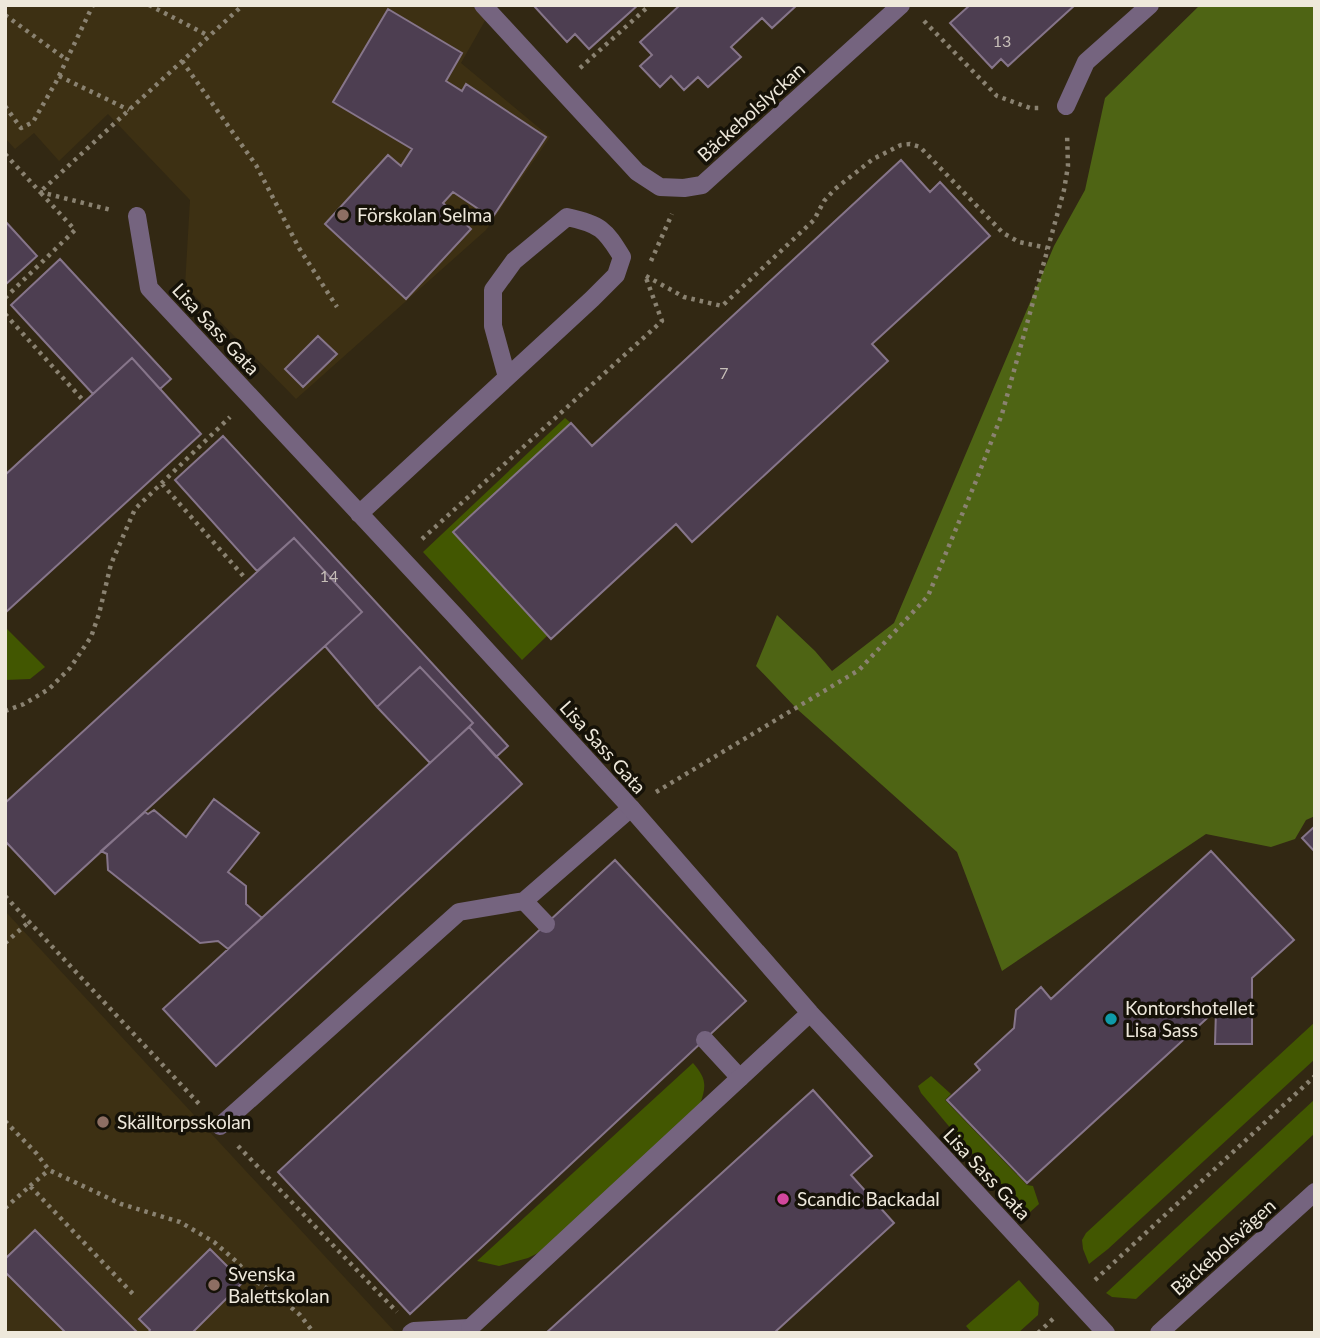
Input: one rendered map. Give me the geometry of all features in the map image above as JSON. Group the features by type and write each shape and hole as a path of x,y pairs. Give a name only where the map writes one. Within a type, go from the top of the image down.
{"street":[{"path":"483,5 637,172 660,187 684,188"},
{"path":"1066,106 1086,62 1150,5"},
{"name":"Bäckebolslyckan","path":"684,188 702,185 894,7"},
{"name":"Lisa Sass Gata","path":"137,216 149,288 631,808 810,1013 1106,1333"},
{"path":"359,514 507,377 616,275 622,257 609,235 590,222 567,217 514,261 493,290 493,326 507,377"},
{"path":"220,1126 459,912 524,901 631,808"},
{"path":"524,901 545,924"},
{"path":"411,1333 470,1328 810,1013"},
{"path":"705,1040 740,1078"},
{"name":"Bäckebolsvägen","path":"1159,1333 1315,1192"}],"path":[{"path":"5,106 21,128 33,122 59,76 93,5"},
{"path":"149,5 209,36"},
{"path":"40,192 243,5"},
{"path":"559,87 650,6"},
{"path":"656,792 859,670 928,596 1002,414 1064,190 1068,166 1066,106 1030,108 997,96 917,14"},
{"path":"5,15 66,60"},
{"path":"182,61 256,165 299,248 337,307"},
{"path":"59,76 129,110"},
{"path":"401,558 662,321 645,276 684,297 722,306 814,220 824,201 835,189 873,159 901,145 920,147 1003,233 1019,242 1047,248"},
{"path":"5,154 75,230 5,298"},
{"path":"650,263 684,188"},
{"path":"40,192 137,216"},
{"path":"5,314 82,399"},
{"path":"5,711 24,704 49,689 70,668 91,637 111,564 135,509 250,397"},
{"path":"162,484 246,579"},
{"path":"5,943 29,922"},
{"path":"1038,1333 1315,1076"},
{"path":"5,1121 49,1170 121,1203 180,1222 214,1241 251,1278 275,1293 300,1315 314,1333"},
{"path":"5,1209 49,1170"},
{"path":"30,1186 132,1293"}],"shaded area":[{"name":"Förskolan Selma","path":"5,5 473,5 486,19 461,63 550,137 486,230 296,399 185,286 190,200 108,114 59,161 34,133 15,149 5,138"},
{"name":"Skälltorpsskolan","path":"5,911 396,1333 5,1333"}],"green space":[{"path":"1200,5 1315,5 1315,816 1306,820 1295,839 1271,847 1206,834 1002,971 957,852 797,709 756,666 777,615 832,671 894,623 1054,246 1085,190 1105,98"},
{"path":"565,418 571,423 453,532 548,635 522,660 423,552"},
{"path":"5,627 45,667 30,679 5,680"},
{"path":"1315,1022 1315,1059 1089,1264 1082,1240 1086,1233"},
{"path":"693,1063 704,1082 700,1104 544,1250 528,1258 499,1266 477,1261"},
{"path":"931,1076 951,1094 945,1100 1027,1185 1033,1186 1039,1204 1029,1213 968,1149 921,1093 918,1086"},
{"path":"1315,1099 1315,1133 1136,1299 1112,1297 1106,1293"},
{"path":"1019,1280 1039,1303 1038,1315 1018,1333 972,1333 966,1326"}],"building":[{"path":"638,5 589,49 575,34 567,42 535,7"},
{"path":"680,5 797,5 772,28 762,18 731,47 741,57 708,87 698,77 684,90 671,76 660,87 640,66 652,55 640,42"},
{"path":"970,5 1075,5 1008,66 1001,59 992,68 950,23"},
{"path":"388,9 462,53 446,81 462,91 466,84 546,137 492,218 453,192 443,203 471,229 406,299 325,224 388,155 401,166 412,149 333,102"},
{"path":"901,160 930,192 940,182 990,236 872,344 888,361 692,542 676,524 551,639 453,532 571,423 592,446"},
{"path":"5,221 37,256 5,285"},
{"path":"60,259 171,379 160,389 132,358 93,394 11,305"},
{"path":"318,336 337,354 303,387 285,369"},
{"path":"132,358 201,434 5,613 5,475"},
{"path":"223,436 508,746 496,757 469,727 473,723 420,667 377,707 325,646 362,612 294,538 257,571 175,480"},
{"path":"294,538 362,612 55,894 5,841 5,803"},
{"path":"420,667 473,723 430,763 377,707"},
{"path":"469,727 522,784 216,1066 163,1009"},
{"path":"214,799 259,833 228,872 246,886 246,904 262,918 228,949 218,941 200,943 108,870 107,854 101,851 145,812 148,814 154,810 186,837"},
{"path":"1315,826 1315,852 1302,838"},
{"name":"Kontorshotellet Lisa Sass","path":"1211,851 1294,940 1252,978 1252,1044 1215,1044 1216,1010 1027,1183 947,1100 980,1070 975,1064 1014,1028 1016,1010 1041,987 1051,999"},
{"path":"615,860 746,1001 410,1314 278,1172"},
{"name":"Scandic Backadal","path":"813,1090 872,1156 851,1175 894,1223 774,1333 546,1333"},
{"path":"35,1230 138,1333 66,1333 5,1272 5,1259"},
{"path":"210,1249 243,1282 192,1333 148,1333 150,1330 139,1319"}],"place":[{"name":"Förskolan Selma","path":"343,215"},
{"name":"Kontorshotellet Lisa Sass","path":"1111,1019"},
{"name":"Skälltorpsskolan","path":"103,1122"},
{"name":"Scandic Backadal","path":"783,1199"},
{"name":"Svenska Balettskolan","path":"214,1285"}]}
